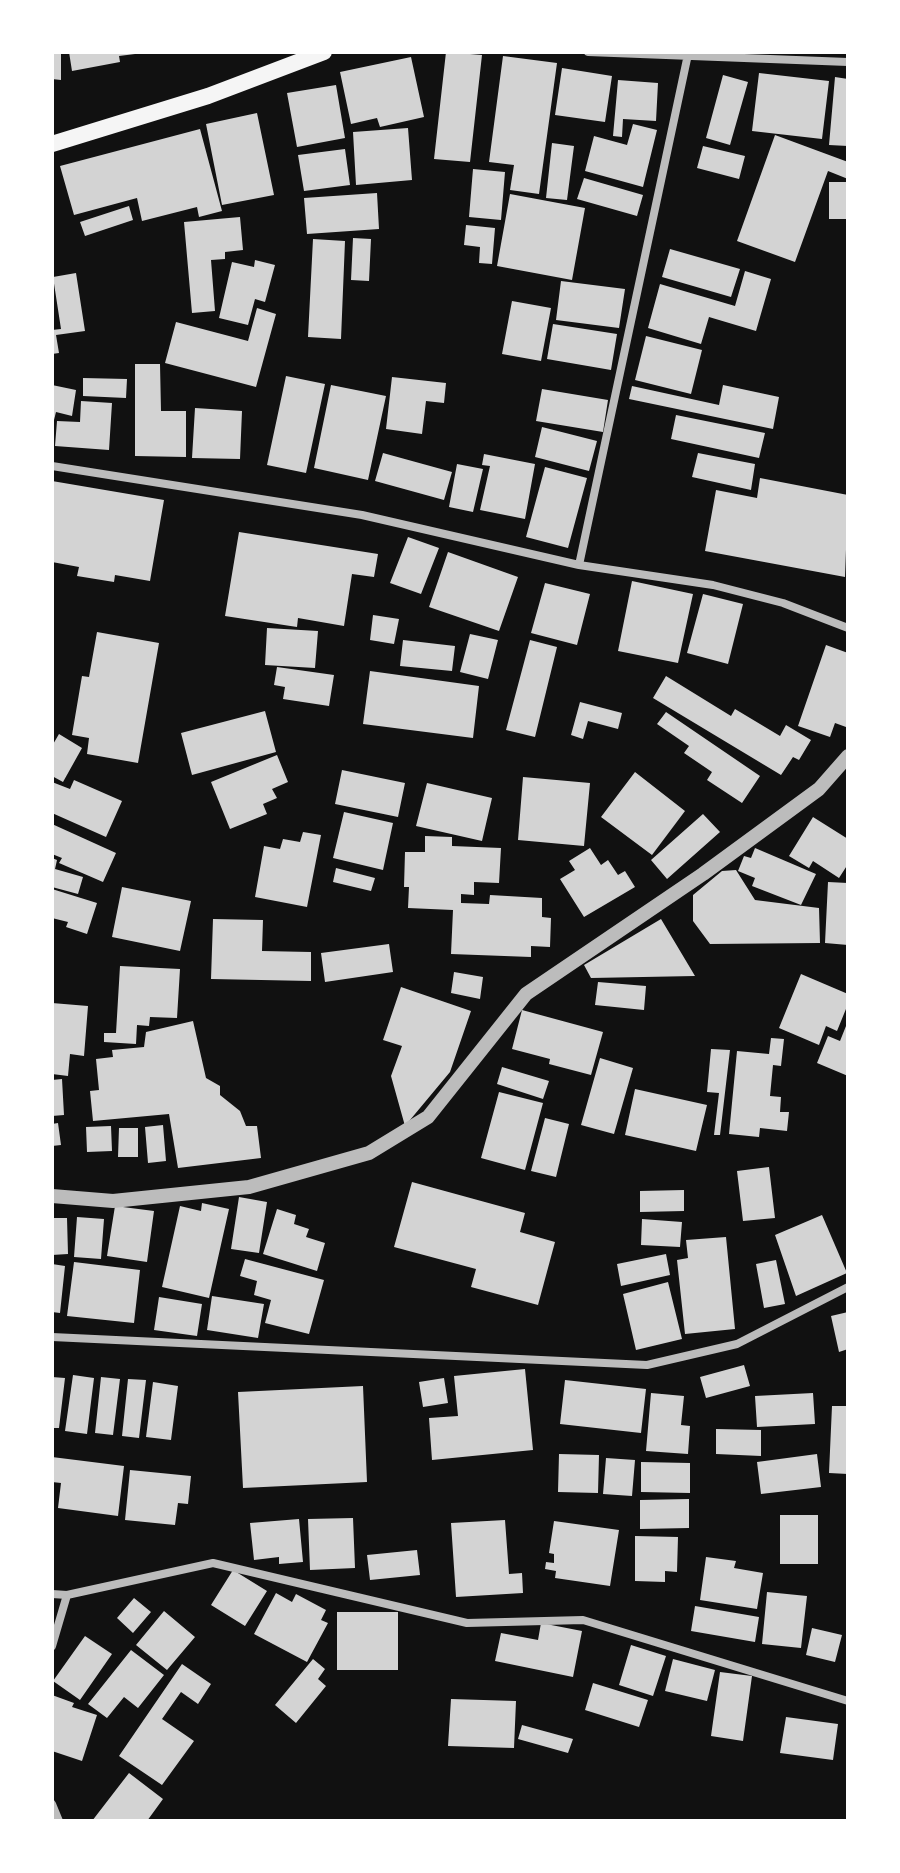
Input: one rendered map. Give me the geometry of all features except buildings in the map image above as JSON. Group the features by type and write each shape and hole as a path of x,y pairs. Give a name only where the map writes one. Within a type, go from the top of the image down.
{"main road":[{"path":"52,144 208,96 324,52"}],"street":[{"path":"588,52 687,59 848,62"},
{"path":"579,565 687,59"},
{"path":"52,466 362,515 579,565 713,585 783,603 848,628"},
{"path":"52,1196 113,1201 249,1187 369,1153 428,1117 526,994 768,827 819,789 848,756"},
{"path":"52,1337 647,1365 737,1344 848,1287"},
{"path":"52,1594 67,1595 213,1563 467,1623 583,1620 848,1701"},
{"path":"52,1646 67,1595"},
{"path":"52,1804 59,1821"}]}
